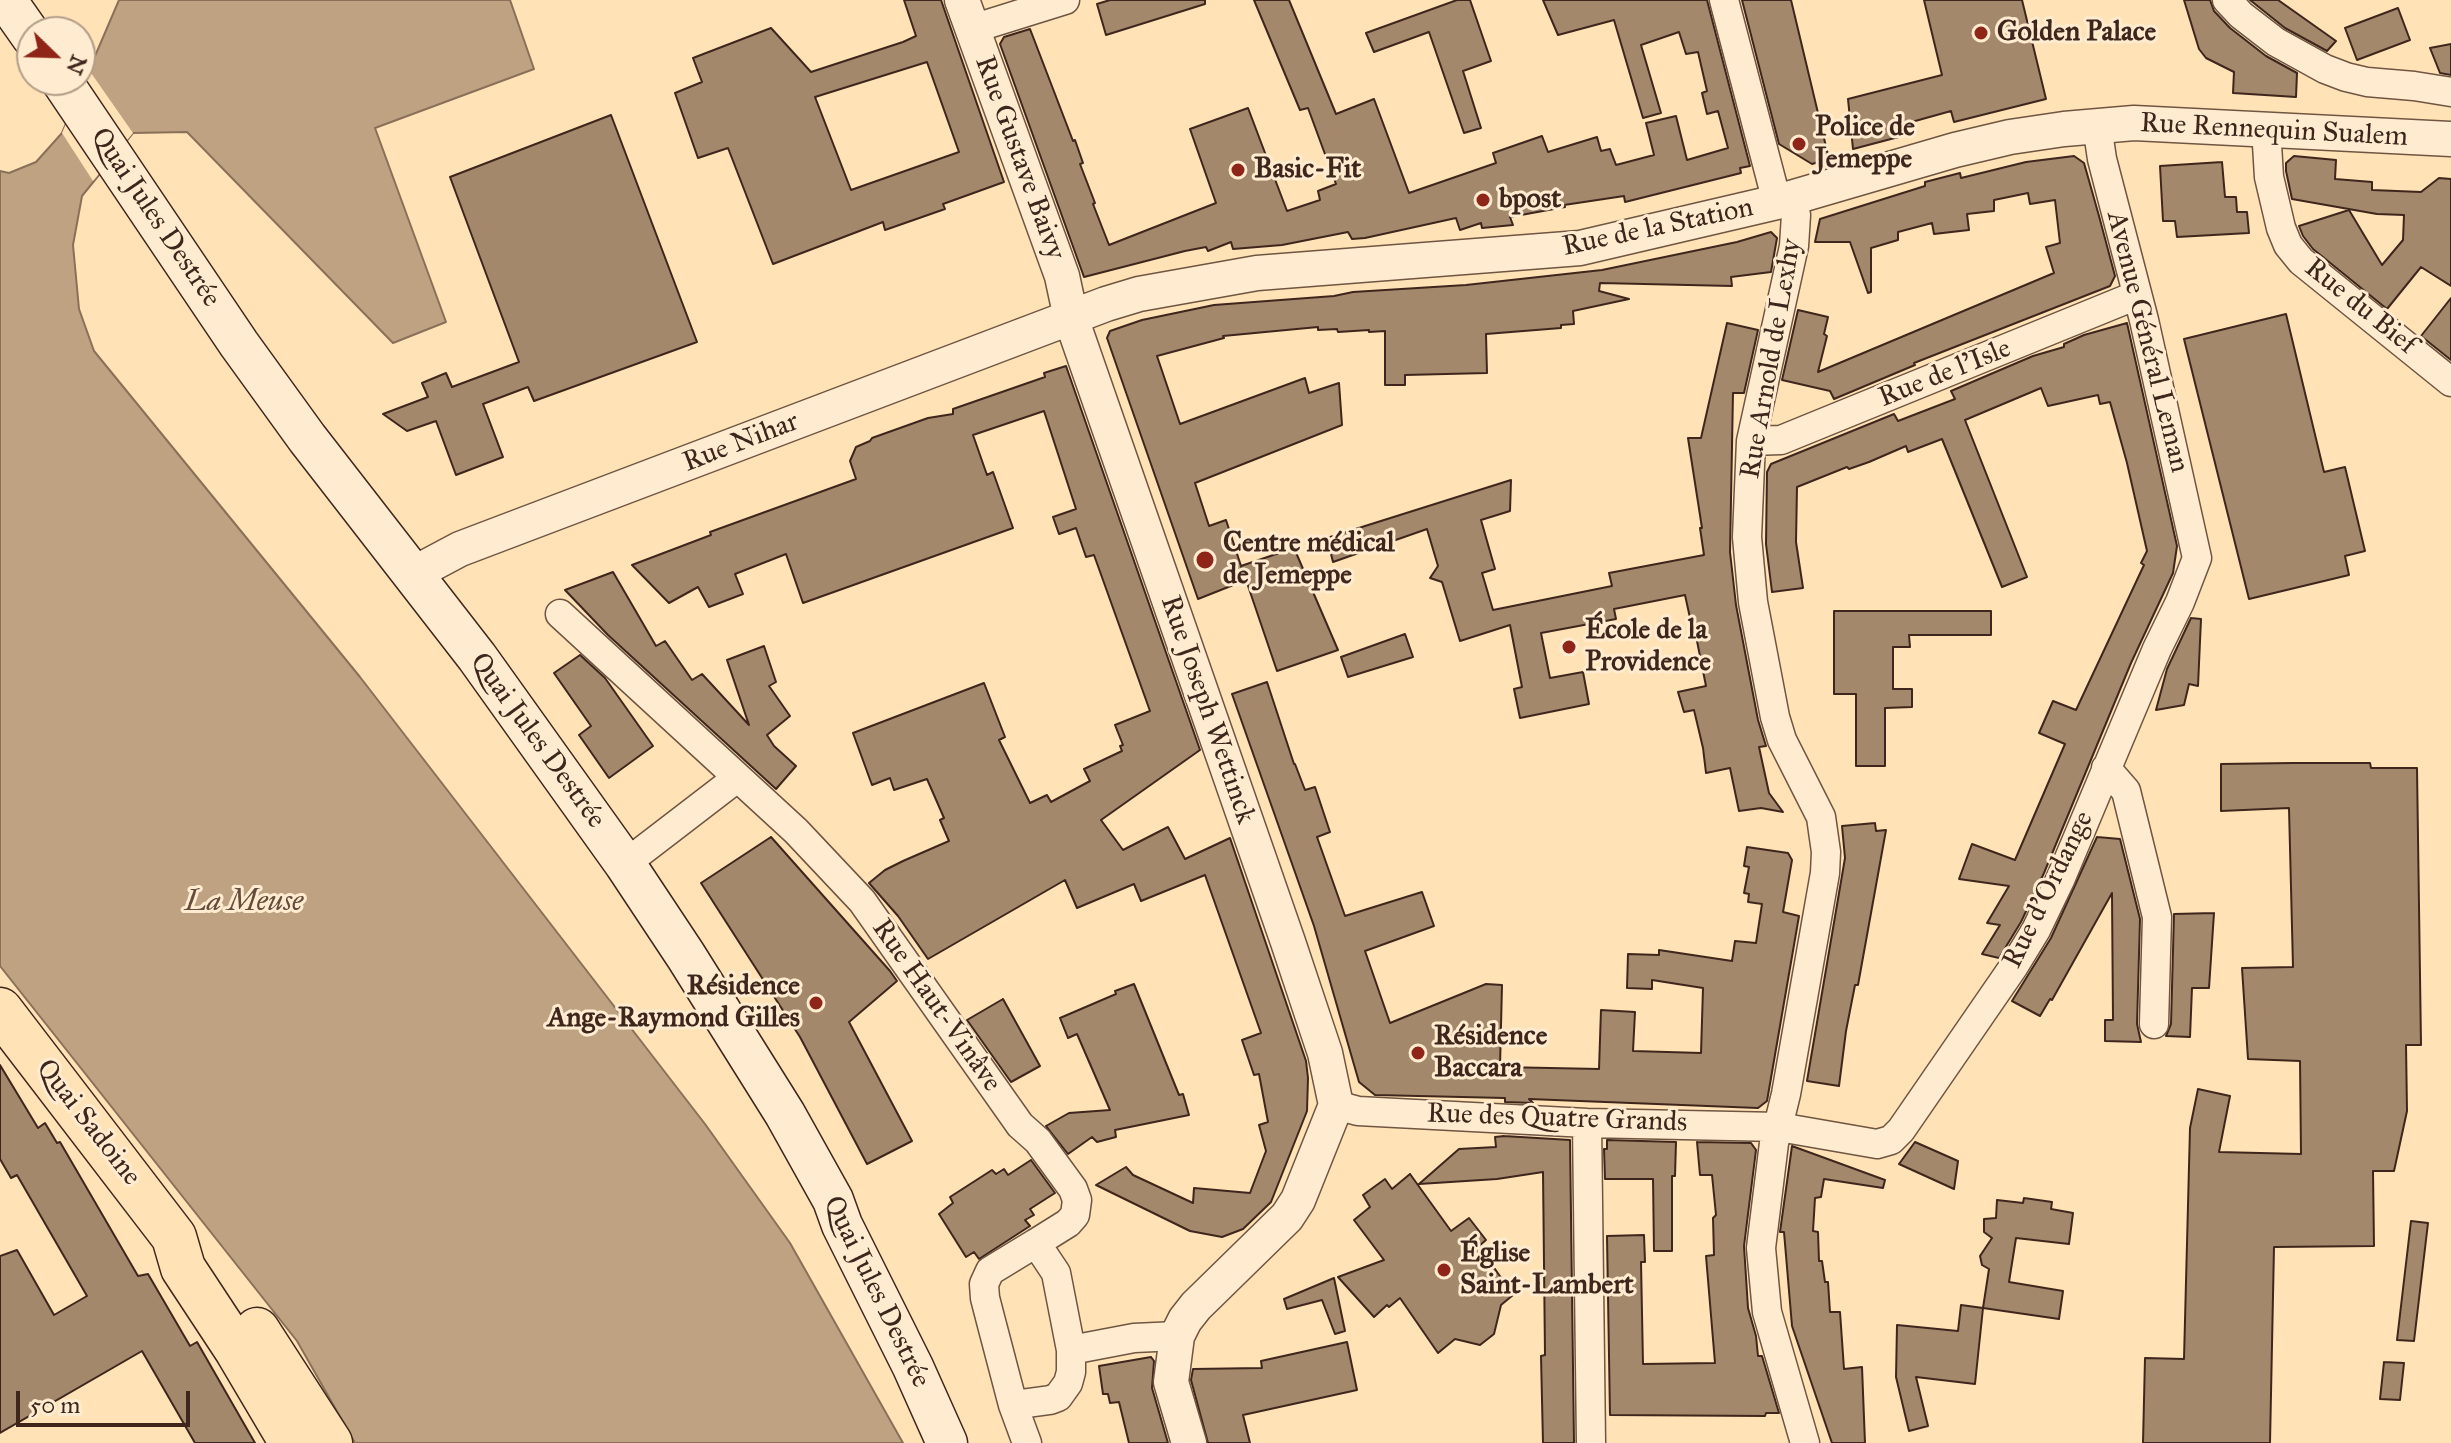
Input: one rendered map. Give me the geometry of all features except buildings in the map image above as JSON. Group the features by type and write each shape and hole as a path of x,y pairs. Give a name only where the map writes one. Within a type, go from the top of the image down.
{"main road":[{"name":"Quai Jules Destrée","path":"72,96 307,438 477,657 625,864 745,1050 813,1163 947,1443"},
{"name":"Quai Sadoine","path":"0,1010 174,1237 183,1268 237,1350 292,1443"},
{"name":"Quai Sadoine","path":"174,1237 201,1252 281,1364 330,1443"}],"street":[{"path":"967,14 1065,0"},
{"name":"Rue Arnold de Lexhy","path":"1724,0 1785,200 1796,215 1794,246 1751,441 1747,488 1748,561 1769,692 1782,740 1821,817 1826,852 1825,873 1774,1143 1761,1248 1767,1312 1805,1443"},
{"path":"2227,0 2276,42 2325,69 2367,82 2451,92"},
{"name":"Rue Gustave Baivy","path":"967,14 1062,276 1071,318"},
{"name":"Rue Rennequin Sualem","path":"2097,125 2134,123 2266,128 2451,139"},
{"name":"Rue de la Station","path":"1071,318 1139,294 1257,273 1580,248 1785,200 1955,150 2010,137 2097,125"},
{"name":"Avenue Général Leman","path":"2097,125 2102,159 2137,295 2197,558"},
{"name":"Rue du Bief","path":"2266,128 2269,177 2288,245 2301,261 2451,382"},
{"name":"Rue de l'Isle","path":"1751,441 1781,440 2137,295"},
{"name":"Rue Nihar","path":"413,574 460,549 1071,318"},
{"name":"Rue Joseph Wettinck","path":"1071,318 1293,956 1325,1053 1336,1105"},
{"name":"Rue d'Ordange","path":"1779,1127 1877,1144 1891,1140 1901,1130 2036,930 2197,558"},
{"name":"Rue Haut-Vinâve","path":"560,614 796,831 862,901 1003,1102 1073,1189 1077,1200 1075,1215 1068,1223 1036,1243"},
{"path":"2106,768 2126,791 2157,917 2154,1024"},
{"path":"625,864 737,778"},
{"path":"1189,1443 1171,1382 1177,1336 1196,1306 1287,1217 1298,1200 1336,1105"},
{"name":"Rue des Quatre Grands","path":"1336,1105 1358,1111 1587,1123 1779,1127"},
{"path":"1587,1123 1591,1443"},
{"path":"1013,1405 1050,1400 1063,1392 1071,1372 1071,1350 1056,1273 1036,1243 990,1271 984,1284 988,1312 1013,1405 1027,1443"},
{"path":"1071,1350 1134,1338 1177,1336"}],"water":[{"name":"La Meuse","path":"119,0 510,0 534,69 375,128 446,322 393,343 187,132 133,133 82,196 73,245 79,309 94,351 360,677 705,1124 790,1243 903,1443 355,1443 297,1341 0,966 0,171 9,173 36,162 62,133 78,96 96,96 96,54"}],"pier":[{"path":"96,80 133,133 93,181 62,133 78,96 96,96"}],"place":[{"name":"Golden Palace","path":"1981,33"},
{"name":"Police de Jemeppe","path":"1799,144"},
{"name":"Basic-Fit","path":"1238,170"},
{"name":"bpost","path":"1483,200"},
{"name":"Centre médical de Jemeppe","path":"1205,560"},
{"name":"École de la Providence","path":"1569,647"},
{"name":"Résidence Ange-Raymond Gilles","path":"816,1003"},
{"name":"Résidence Baccara","path":"1418,1053"},
{"name":"Église Saint-Lambert","path":"1444,1270"}]}
